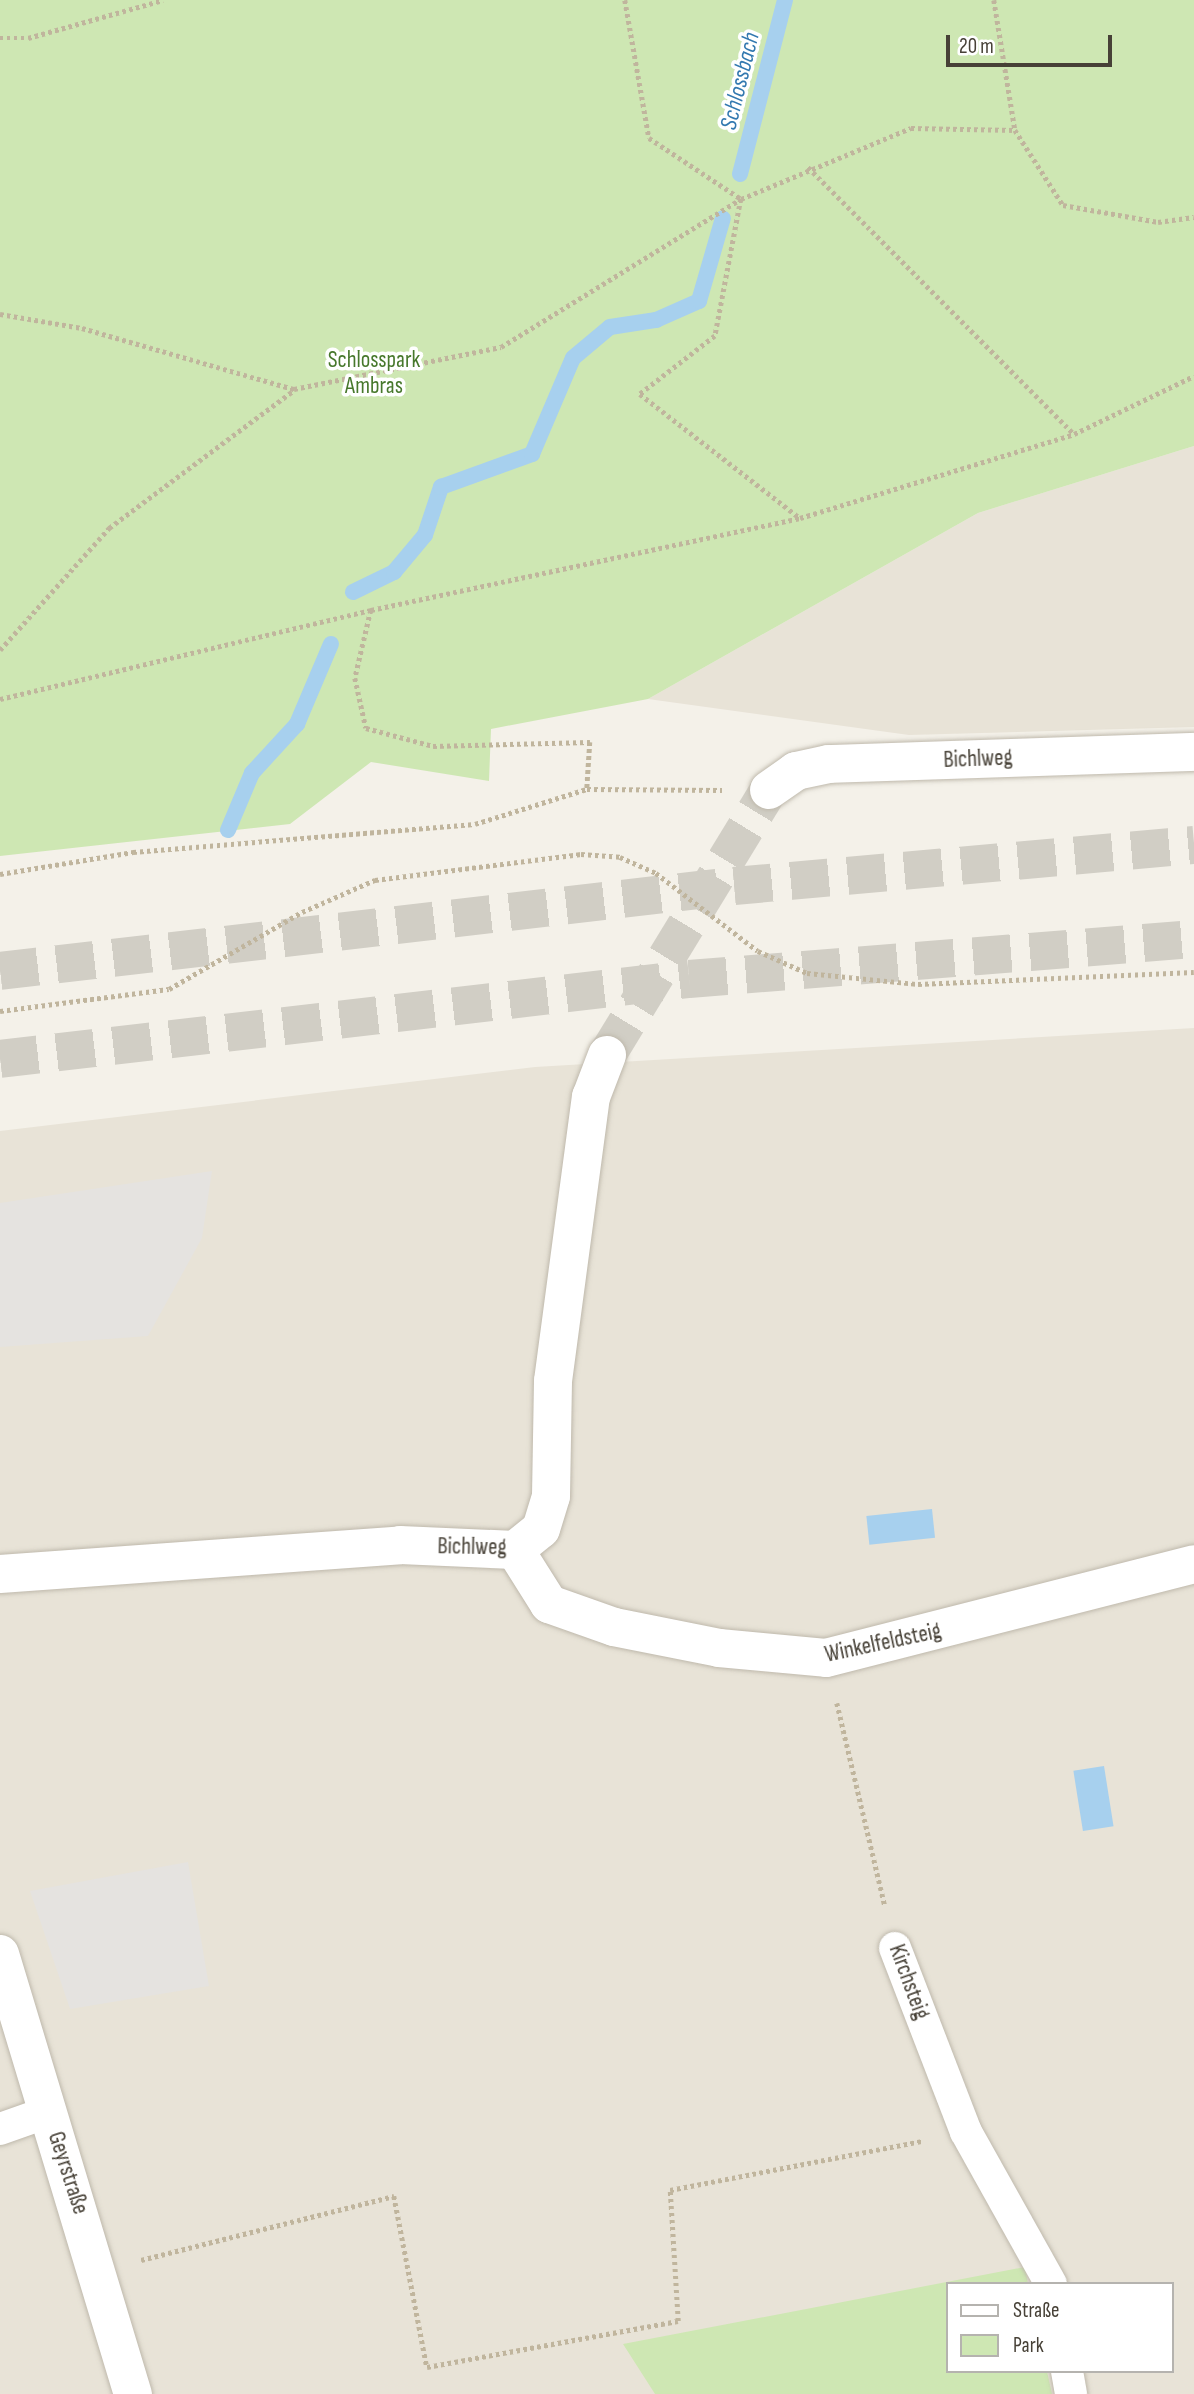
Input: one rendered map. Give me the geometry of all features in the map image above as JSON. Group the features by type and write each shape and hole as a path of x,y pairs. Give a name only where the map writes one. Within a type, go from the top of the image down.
{"street":[{"name":"Bichlweg","path":"769,790 796,771 829,764 1194,752"},
{"name":"Bichlweg","path":"0,1574 400,1545 515,1550 541,1529 551,1496 553,1381 591,1097 607,1055"},
{"name":"Winkelfeldsteig","path":"515,1550 549,1604 677,1642 826,1658 1194,1564"},
{"name":"Geyrstraße","path":"0,1954 100,2272 133,2394"}],"lane":[{"name":"Kirchsteig","path":"895,1948 966,2132 1050,2282"},
{"path":"0,2129 48,2112"},
{"path":"1067,2373 1071,2394"}],"path":[{"path":"0,38 28,38 163,0"},
{"path":"625,0 649,138 741,199"},
{"path":"994,0 1015,130 1063,205 1158,222 1194,217"},
{"path":"0,650 109,528 294,389 501,347 741,199 807,166 911,128 1015,130"},
{"path":"807,166 1074,434"},
{"path":"741,199 715,336 639,394 800,518"},
{"path":"0,314 82,328 294,389"},
{"path":"0,699 371,610 800,518 1074,434 1194,376"},
{"path":"371,610 355,678 366,728 433,746 590,742 587,789"},
{"path":"0,874 132,852 475,824 587,789 667,790"},
{"path":"0,1011 169,989 302,912 374,880 581,854 620,857 656,873 758,951 807,973 918,984 1194,972"},
{"name":"Kirchsteig","path":"826,1658 895,1948"},
{"path":"100,2272 394,2196 427,2367 678,2320 670,2190 966,2132"}],"shaded area":[{"path":"1194,446 1194,727 909,735 648,699 978,513"},
{"path":"1194,1028 1194,2394 0,2394 0,1131 535,1067"},
{"path":"212,1171 202,1238 148,1336 0,1347 0,1203"},
{"path":"188,1862 209,1986 70,2009 30,1891"}],"green space":[{"name":"Schlosspark Ambras","path":"0,0 1194,0 1194,446 978,513 648,699 491,729 489,781 371,762 290,824 0,856"},
{"path":"1025,2267 1028,2282 947,2282"},
{"path":"946,2282 946,2373 1047,2373 1052,2394 655,2394 623,2344"}],"water":[{"path":"932,1509 935,1538 869,1545 866,1516"},
{"path":"1104,1766 1114,1826 1083,1831 1073,1771"}],"waterway":[{"name":"Schlossbach","path":"740,174 785,0"},
{"name":"Schlossbach","path":"353,592 394,572 425,535 441,487 532,454 573,358 610,327 656,320 699,301 723,218"},
{"name":"Schlossbach","path":"228,830 252,773 297,724 331,644"}],"tunnel":[{"path":"607,1055 769,790"},
{"path":"0,971 734,886 1194,845"},
{"path":"0,1059 689,979 1194,939"}]}
